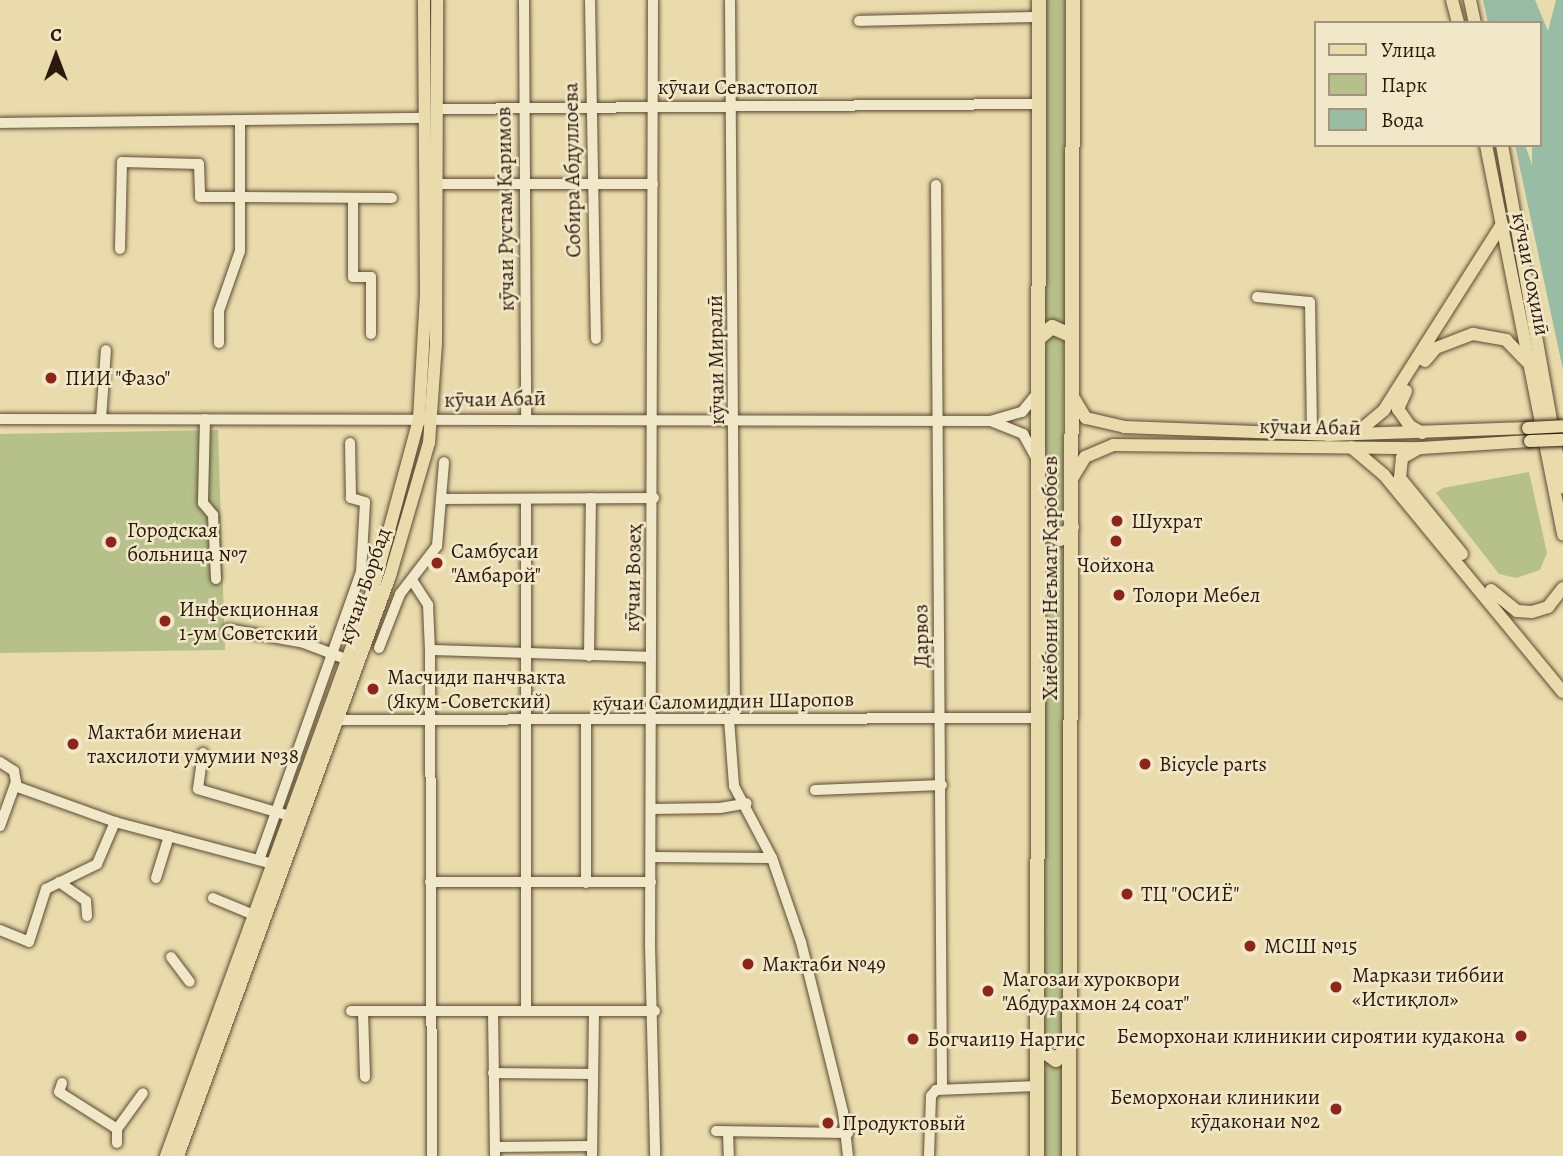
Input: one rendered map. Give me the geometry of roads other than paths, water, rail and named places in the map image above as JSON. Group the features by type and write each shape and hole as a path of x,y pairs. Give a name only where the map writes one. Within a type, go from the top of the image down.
{"highway":[{"name":"Хиёбони Неъмат Қаробоев","path":"1037,1156 1039,0"},
{"name":"Хиёбони Неъмат Қаробоев","path":"1069,1156 1073,0"},
{"path":"1039,338 1052,327 1072,336"},
{"path":"1038,529 1059,539 1072,527"},
{"path":"1038,1047 1056,1060 1070,1044"}],"main road":[{"name":"кӯчаи Борбад","path":"178,1156 331,719 347,660 374,586 425,419 424,0"},
{"name":"кӯчаи Борбад","path":"166,1156 290,816 390,576 425,419 437,184 437,0"},
{"path":"1453,0 1458,21"},
{"path":"1470,0 1475,21"},
{"name":"кӯчаи Соҳилӣ","path":"1486,147 1563,534"},
{"path":"1502,147 1563,488"},
{"path":"1502,225 1384,411 1369,428 1352,440 1563,691"},
{"path":"1423,433 1402,418 1398,403 1436,348 1458,337 1496,336 1527,362"},
{"name":"кӯчаи Абаӣ","path":"1072,395 1086,418 1099,425 1312,435 1420,448 1529,435 1563,426"},
{"name":"кӯчаи Абаӣ","path":"1072,479 1085,457 1113,444 1352,440 1423,433 1529,435 1563,440"},
{"path":"1420,448 1402,458 1400,478 1500,600 1517,611 1532,612 1548,607 1563,588"}],"street":[{"name":"кӯчаи Рустам Каримов","path":"524,0 526,418"},
{"name":"Собира Абдуллоева","path":"590,0 589,107 596,339"},
{"name":"кӯчаи Возеҳ","path":"653,0 655,419 650,722 655,1156"},
{"name":"кӯчаи Миралӣ","path":"730,0 736,418 732,719 734,786 747,803 772,858 801,942 848,1133 848,1156"},
{"path":"859,21 1039,17"},
{"name":"кӯчаи Севастопол","path":"438,109 1039,104"},
{"path":"0,123 425,118"},
{"path":"219,343 219,312 240,251 240,121"},
{"path":"120,249 122,162 199,164 200,197 391,198"},
{"path":"437,184 653,184"},
{"name":"Дарвоз","path":"936,185 936,420 942,717 942,1087"},
{"path":"353,198 353,277 371,277 371,334"},
{"path":"1257,297 1310,302 1312,435"},
{"path":"101,419 106,350"},
{"name":"кӯчаи Абаӣ","path":"0,419 736,418 990,421 1022,412 1039,390"},
{"path":"205,419 203,503 213,515 216,579"},
{"name":"кӯчаи Абаӣ","path":"990,421 1023,434 1038,463"},
{"path":"259,860 334,655 361,572 365,502 351,498 350,443"},
{"path":"379,648 400,594 437,546 444,499 444,462"},
{"path":"589,656 591,498"},
{"path":"444,499 653,498"},
{"path":"526,499 526,1010"},
{"path":"412,580 428,605 430,650 432,1156"},
{"path":"228,629 304,643 347,660"},
{"path":"430,650 651,657"},
{"name":"кӯчаи Саломиддин Шаропов","path":"331,719 650,722 732,719 1038,718"},
{"path":"586,722 586,883"},
{"path":"203,753 198,789 290,816"},
{"path":"0,762 14,771 15,786 0,825"},
{"path":"815,790 942,785"},
{"path":"15,786 115,822 273,864"},
{"path":"651,809 720,808 747,803"},
{"path":"0,930 29,942 46,889 97,863 115,822"},
{"path":"156,878 169,836"},
{"path":"652,857 772,858"},
{"path":"59,882 86,901 87,916"},
{"path":"430,882 651,882"},
{"path":"213,898 254,915"},
{"path":"170,957 190,982"},
{"path":"493,1011 495,1152 592,1151 594,1011"},
{"path":"351,1012 655,1012"},
{"path":"363,1012 365,1077"},
{"path":"493,1073 593,1074"},
{"path":"62,1083 59,1092 117,1129"},
{"path":"929,1156 931,1096 942,1087 1037,1086"},
{"path":"117,1143 117,1129 144,1093"},
{"path":"716,1131 848,1133"},
{"path":"728,1132 729,1156"}],"water":[{"path":"1483,0 1535,0 1548,31 1556,0 1563,0 1563,370 1515,147 1526,147 1532,165 1532,147 1542,147 1542,21 1488,21"}],"place":[{"name":"ПИИ \"Фазо\"","path":"51,378"},
{"name":"Шухрат","path":"1117,521"},
{"name":"Чойхона","path":"1116,541"},
{"name":"Городская больница №7","path":"111,542"},
{"name":"Самбусаи \"Амбарой\"","path":"437,563"},
{"name":"Толори Мебел","path":"1119,595"},
{"name":"Инфекционная 1-ум Советский","path":"165,621"},
{"name":"Масчиди панчвакта (Якум-Советский)","path":"373,689"},
{"name":"Мактаби миенаи тахсилоти умумии №38","path":"73,744"},
{"name":"Bicycle parts","path":"1145,764"},
{"name":"ТЦ \"ОСИЁ\"","path":"1127,894"},
{"name":"МСШ №15","path":"1250,946"},
{"name":"Мактаби №49","path":"748,964"},
{"name":"Маркази тиббии «Истиқлол»","path":"1336,987"},
{"name":"Магозаи хуроквори \"Абдурахмон 24 соат\"","path":"988,991"},
{"name":"Беморхонаи клиникии сироятии кудакона","path":"1521,1036"},
{"name":"Богчаи119 Наргис","path":"913,1039"},
{"name":"Беморхонаи клиникии кӯдаконаи №2","path":"1336,1109"},
{"name":"Продуктовый","path":"828,1123"}]}
